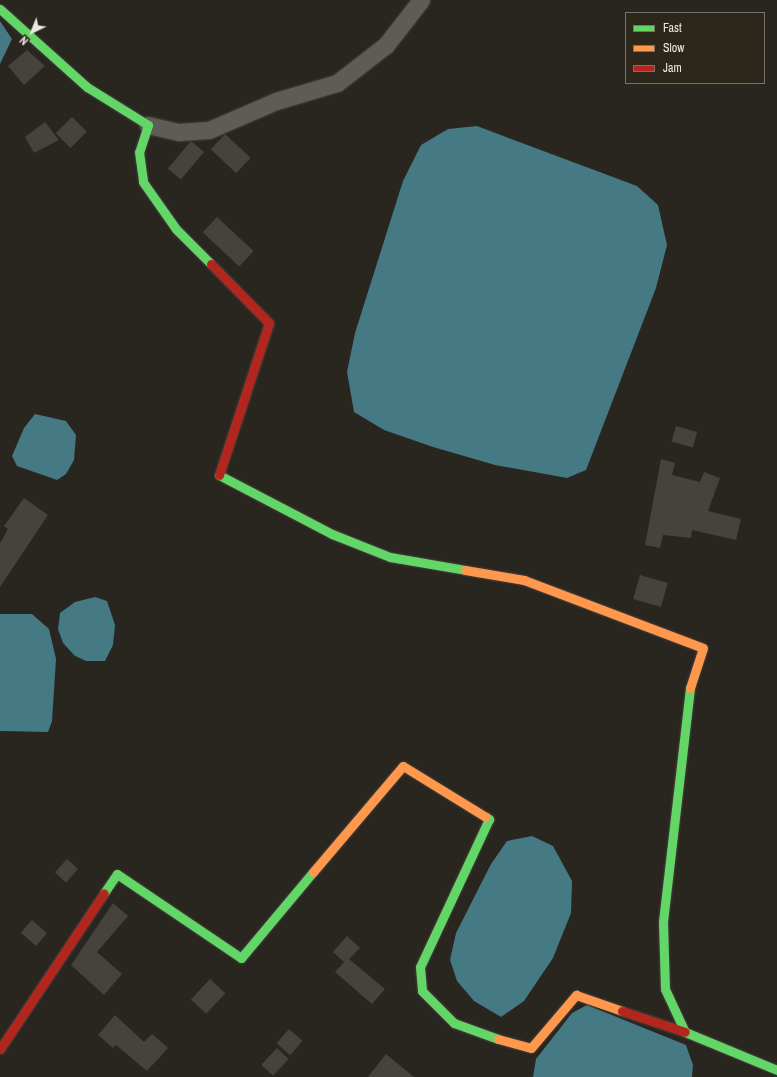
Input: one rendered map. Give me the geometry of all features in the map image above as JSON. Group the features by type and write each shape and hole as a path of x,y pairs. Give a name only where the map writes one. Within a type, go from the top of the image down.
{"street":[{"path":"0,9 87,87 148,125 179,132 209,130 276,100 337,83 386,45 421,0"},
{"path":"148,125 139,152 143,182 176,229 269,323 218,477 332,534 390,557 524,580 703,648 687,696 663,922 665,989 685,1032"},
{"path":"0,1049 116,874 241,958 404,766 489,819 420,966 422,991 454,1024 481,1035 531,1048 576,995 685,1032 777,1070"}],"water":[{"path":"0,21 12,39 0,64"},
{"path":"477,126 637,186 658,205 667,245 656,288 586,470 567,478 495,465 433,447 384,430 354,412 347,372 355,333 403,181 421,145 448,129"},
{"path":"35,414 66,421 76,435 74,460 66,474 57,480 17,466 12,456 24,428"},
{"path":"95,597 107,601 115,625 113,645 105,661 86,661 75,656 63,643 58,629 60,613 75,602"},
{"path":"0,614 32,614 49,629 56,659 52,721 48,732 0,731"},
{"path":"532,836 553,846 572,881 571,913 553,958 524,1001 501,1017 474,1001 457,981 450,960 456,933 491,864 507,841"},
{"path":"587,1005 686,1045 693,1065 692,1077 533,1077 536,1059 572,1013"}],"building":[{"path":"27,50 45,66 24,85 8,66"},
{"path":"72,117 87,132 71,148 56,133"},
{"path":"45,122 59,140 34,153 25,137"},
{"path":"225,134 251,158 236,173 211,149"},
{"path":"191,141 204,152 181,180 168,169"},
{"path":"217,217 254,251 239,266 203,232"},
{"path":"676,426 697,432 693,447 672,441"},
{"path":"661,459 675,463 672,475 700,482 704,472 720,478 708,511 741,519 736,540 692,530 691,538 663,535 660,548 645,545"},
{"path":"24,498 48,515 0,587 0,543 8,529 4,526"},
{"path":"640,575 668,583 661,607 633,599"},
{"path":"67,859 78,869 66,882 55,872"},
{"path":"113,903 128,916 97,952 122,974 104,995 71,965"},
{"path":"32,920 47,933 36,946 21,933"},
{"path":"347,936 360,948 349,959 385,989 372,1004 335,972 344,962 333,952"},
{"path":"210,979 225,993 206,1014 191,999"},
{"path":"115,1015 144,1042 152,1034 168,1048 147,1071 116,1045 113,1048 98,1035"},
{"path":"289,1029 303,1041 290,1055 277,1043"},
{"path":"277,1048 289,1059 273,1076 261,1065"},
{"path":"386,1054 414,1077 368,1077"}],"traffic: fast":[{"path":"0,9 87,87 148,125 139,152 143,182 176,229 211,264"},
{"path":"219,475 332,534 390,557 465,570"},
{"path":"690,688 663,922 665,989 685,1032 777,1070"},
{"path":"486,817 489,819 420,967 422,991 454,1023 498,1039"},
{"path":"104,893 117,874 241,958 313,872"}],"traffic: slow":[{"path":"465,570 524,580 703,648 690,688"},
{"path":"313,872 403,766 486,817"},
{"path":"498,1039 531,1048 576,995 622,1011"}],"traffic: jam":[{"path":"211,264 269,323 219,475"},
{"path":"0,1049 104,893"},
{"path":"622,1011 685,1032"}]}
